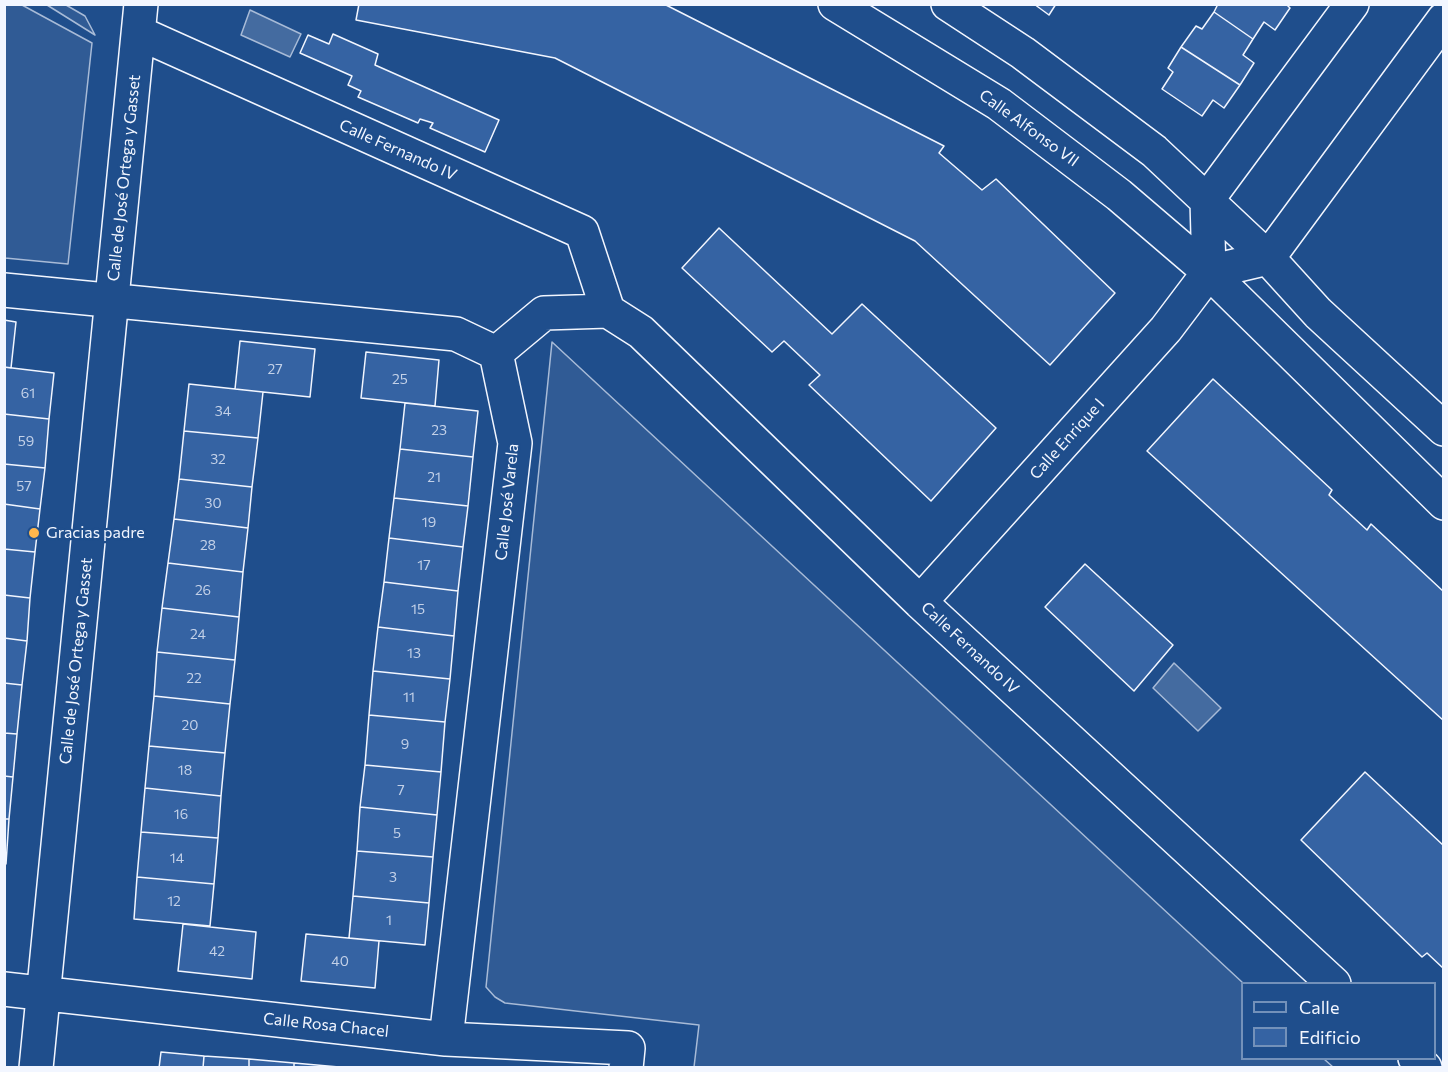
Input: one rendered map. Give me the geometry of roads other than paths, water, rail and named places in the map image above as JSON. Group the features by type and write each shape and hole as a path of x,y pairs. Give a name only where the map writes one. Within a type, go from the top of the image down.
{"street":[{"name":"Calle Alfonso VII","path":"835,4 999,104 1119,195 1209,272 1443,503"},
{"path":"948,4 1023,53 1145,144 1268,258 1318,314 1443,429"},
{"path":"1352,4 1207,200 1209,272 1268,258 1443,19"},
{"name":"Calle de José Ortega y Gasset","path":"36,1068 140,19"},
{"name":"Calle Fernando IV","path":"140,19 582,232 608,311 641,332 920,602 1332,982"},
{"name":"Calle Enrique I","path":"920,602 1166,329 1209,272"},
{"path":"4,290 456,334 496,353 544,313 608,311"},
{"name":"Calle José Varela","path":"446,1039 515,443 496,353"},
{"name":"Calle Rosa Chacel","path":"4,989 446,1039 628,1048 626,1068"}],"place":[{"name":"Gracias padre","path":"34,533"}]}
